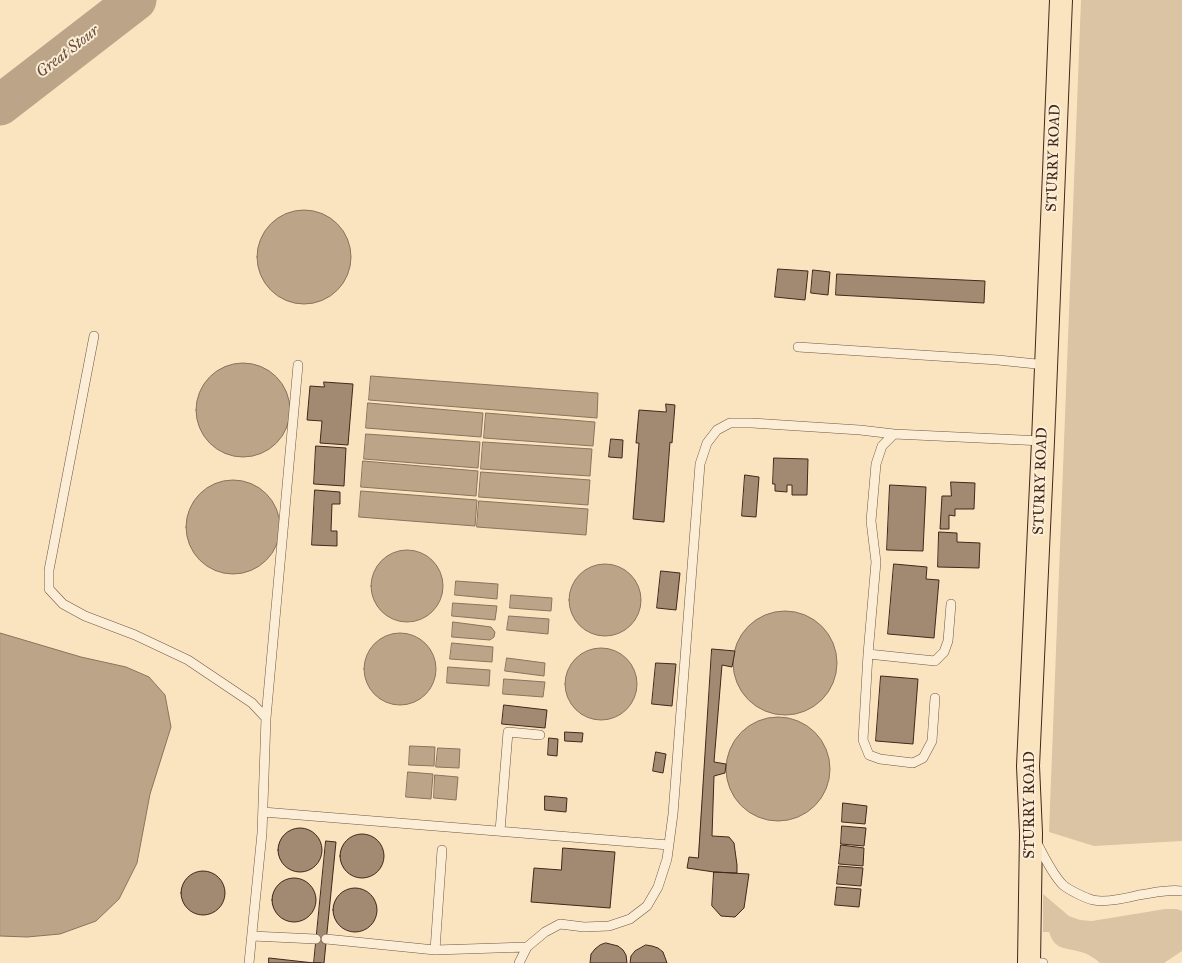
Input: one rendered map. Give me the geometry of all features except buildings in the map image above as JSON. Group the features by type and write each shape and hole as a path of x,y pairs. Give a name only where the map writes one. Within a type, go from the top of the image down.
{"highway":[{"name":"STURRY ROAD","path":"1033,963 1031,833 1028,766 1061,0"}],"lane":[{"path":"94,336 49,570 49,589 63,604 85,616 135,635 188,660 252,703 266,718"},
{"path":"798,347 998,360 1046,365"},
{"path":"249,963 263,812 266,718 298,365"},
{"path":"518,963 527,947 545,932 560,924 584,927 609,926 630,919 647,906 658,887 667,859 673,814 700,464 706,443 717,430 730,423 760,423 860,430 894,434 1043,441"},
{"path":"894,434 882,446 876,464 871,521 876,562 868,654 863,740 869,755 880,759 913,763 922,758 932,741 935,698"},
{"path":"868,654 935,661 944,652 948,641 951,604"},
{"path":"500,831 508,732 540,734"},
{"path":"263,812 669,845"},
{"path":"1031,833 1047,862 1063,885 1093,900 1103,901 1158,892 1182,891"},
{"path":"435,950 442,850"},
{"path":"252,936 316,939"},
{"path":"326,939 435,950 527,947"}],"shaded area":[{"path":"1081,0 1182,0 1182,841 1094,846 1049,832"},
{"path":"304,210 322,213 337,224 348,239 351,257 348,275 337,290 322,301 304,304 286,301 271,290 260,275 257,257 260,239 271,224 286,213"},
{"path":"243,363 261,366 276,377 287,392 290,410 287,428 276,443 261,454 243,457 225,454 210,443 199,428 196,410 199,392 210,377 225,366"},
{"path":"371,376 598,393 597,418 369,400"},
{"path":"368,403 483,413 481,437 366,428"},
{"path":"486,413 595,422 593,446 484,438"},
{"path":"366,434 480,442 478,468 364,459"},
{"path":"483,442 592,449 590,476 481,469"},
{"path":"363,461 478,471 476,496 361,487"},
{"path":"481,472 590,480 588,505 479,497"},
{"path":"233,480 251,483 266,494 277,509 280,527 277,545 266,560 251,571 233,574 215,571 200,560 189,545 186,527 189,509 200,494 215,483"},
{"path":"361,491 477,500 475,526 359,517"},
{"path":"479,501 588,509 586,535 477,527"},
{"path":"407,550 427,556 437,566 443,586 437,606 427,616 407,622 387,616 377,606 371,586 377,566 387,556"},
{"path":"605,564 625,570 635,580 641,600 635,620 625,630 605,636 585,630 575,620 569,600 575,580 585,570"},
{"path":"456,581 498,584 497,599 455,595"},
{"path":"511,595 552,598 551,611 510,608"},
{"path":"453,603 497,606 495,620 452,616"},
{"path":"785,611 805,615 822,626 833,643 837,663 833,683 822,700 805,711 785,715 765,711 748,700 737,683 733,663 737,643 748,626 765,615"},
{"path":"509,616 549,619 548,634 507,630"},
{"path":"453,622 491,627 495,632 494,637 490,640 452,637"},
{"path":"0,633 81,657 126,667 149,677 165,695 171,727 150,794 137,863 119,899 96,921 60,934 27,937 0,936"},
{"path":"400,633 420,639 430,649 436,669 430,689 420,699 400,705 380,699 370,689 364,669 370,649 380,639"},
{"path":"452,643 493,647 492,662 450,659"},
{"path":"601,648 621,654 631,664 637,684 631,704 621,714 601,720 581,714 571,704 565,684 571,664 581,654"},
{"path":"507,658 545,663 544,676 505,671"},
{"path":"448,667 490,670 489,686 447,683"},
{"path":"504,679 545,682 543,697 503,694"},
{"path":"778,717 798,721 815,732 826,749 830,769 826,789 815,806 798,817 778,821 758,817 741,806 730,789 726,769 730,749 741,732 758,721"},
{"path":"410,746 435,747 434,766 409,765"},
{"path":"438,748 460,749 459,768 436,767"},
{"path":"408,772 433,774 431,799 406,797"},
{"path":"435,775 458,777 456,800 434,798"},
{"path":"1043,894 1069,916 1080,920 1092,921 1165,909 1177,909 1182,911 1182,951 1164,963 1100,963 1086,954 1061,947 1054,942 1049,932 1043,932"}],"waterway":[{"name":"Great Stour","path":"0,105 136,0"}]}
